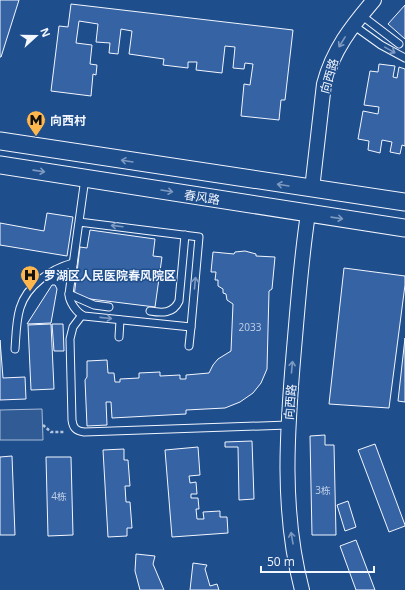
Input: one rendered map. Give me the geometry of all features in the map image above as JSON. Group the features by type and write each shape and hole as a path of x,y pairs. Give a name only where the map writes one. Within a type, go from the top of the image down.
{"street":[{"name":"向西路","path":"312,189 324,84 333,57 357,20 374,0"},
{"name":"春风路","path":"0,141 405,202"},
{"name":"春风路","path":"0,165 405,228"},
{"name":"向西路","path":"302,590 290,522 287,477 288,425 302,251 308,214"}],"lane":[{"path":"357,20 399,44"},
{"path":"357,20 381,45 405,58"},
{"path":"85,178 69,294 70,300 82,315 191,327"},
{"path":"79,222 199,236 189,346"},
{"path":"150,311 166,312 177,306 179,301 185,235"},
{"path":"15,349 18,316 22,302 43,277 54,270 73,263"},
{"path":"69,294 94,305 109,307"},
{"path":"82,315 73,327 70,339 72,420 75,429 81,432 288,425"},
{"path":"118,337 120,320"}],"path":[{"path":"43,425 51,432 81,432"}],"shaded area":[{"path":"42,409 43,440 0,440 0,410"}],"building":[{"path":"0,0 19,0 1,57 0,57"},
{"path":"71,4 293,30 285,100 281,100 279,120 241,116 244,84 250,85 253,64 245,63 244,69 233,68 235,47 225,46 222,73 196,70 197,62 188,62 188,68 163,65 164,59 129,54 132,31 121,29 118,54 109,53 110,43 96,42 98,24 79,21 76,43 92,45 90,64 97,65 96,75 93,74 91,96 51,91 59,26 68,27"},
{"path":"405,5 405,39 388,24"},
{"path":"379,64 395,66 393,77 397,78 399,67 405,69 405,146 402,145 400,154 390,152 392,142 382,140 380,153 368,150 369,141 358,139 363,111 378,114 379,107 364,105 370,71 378,72"},
{"path":"47,213 73,217 67,256 0,245 0,223 44,231"},
{"path":"90,230 155,239 153,256 162,257 155,307 74,297 80,247 87,248"},
{"path":"245,251 256,254 256,256 275,257 272,289 269,291 267,369 261,383 253,393 240,402 225,408 186,410 186,414 112,418 111,402 106,402 107,425 87,426 85,380 87,377 87,361 107,360 108,373 114,373 115,382 120,382 120,379 139,378 139,373 160,372 160,376 180,375 180,379 186,379 186,375 209,373 218,359 231,351 233,304 227,300 226,294 223,293 223,289 218,286 218,280 215,280 216,272 211,272 213,252 234,254 235,252"},
{"path":"344,268 405,276 389,408 329,404"},
{"path":"52,285 55,285 57,289 51,323 27,324"},
{"path":"51,324 54,389 31,390 28,325"},
{"path":"52,324 63,324 64,351 54,351"},
{"path":"405,338 405,402 398,401"},
{"path":"0,340 3,378 25,377 26,399 0,400"},
{"path":"325,435 325,445 334,445 336,535 312,535 310,436"},
{"path":"252,441 254,499 239,500 238,447 225,447 225,442"},
{"path":"375,444 405,525 389,532 358,450"},
{"path":"198,447 200,475 189,476 190,483 196,482 197,494 191,494 191,498 198,498 199,509 196,509 197,519 204,519 203,512 220,511 220,517 227,517 228,533 172,537 165,450"},
{"path":"124,449 124,460 128,460 130,486 125,486 126,502 130,502 132,528 127,528 127,536 108,537 103,450"},
{"path":"12,456 15,535 0,535 0,457"},
{"path":"46,457 71,457 73,535 48,536"},
{"path":"348,501 356,527 345,531 337,505"},
{"path":"356,540 375,590 356,590 340,546"},
{"path":"136,554 155,556 153,564 164,590 140,590 135,571"},
{"path":"193,563 207,565 205,569 210,586 217,584 219,590 190,590"}],"place":[{"name":"向西村","path":"36,137"},
{"name":"罗湖区人民医院春风院区","path":"30,292"}]}
